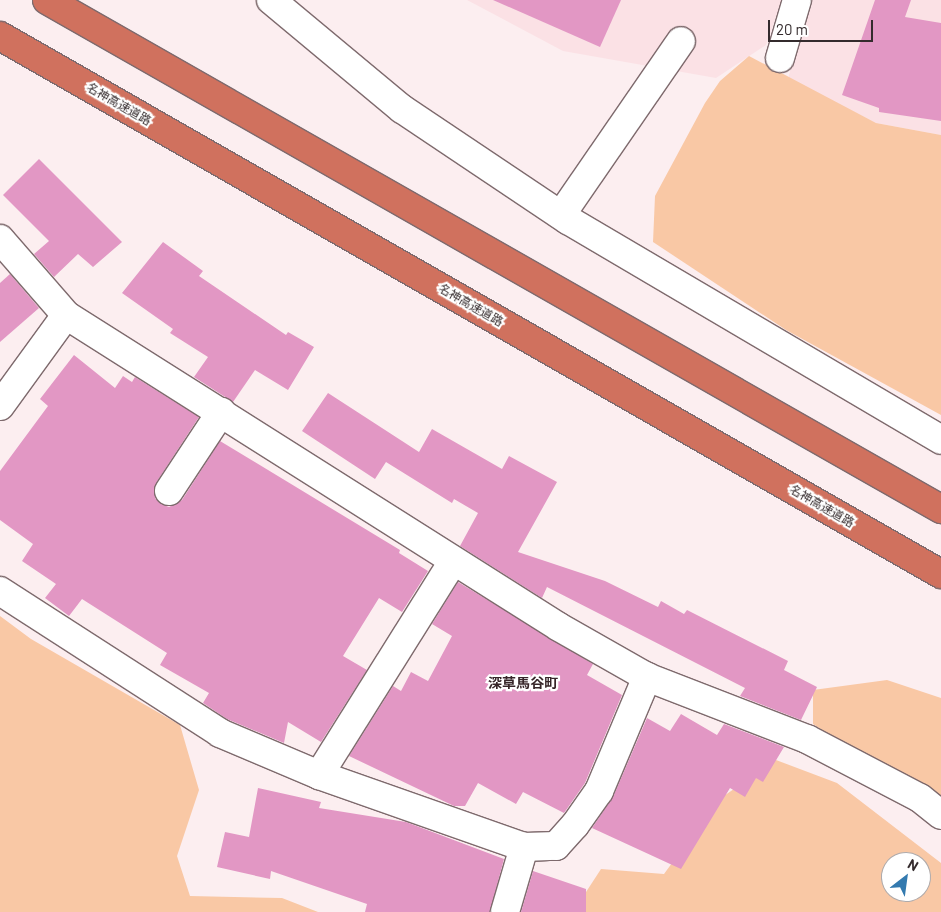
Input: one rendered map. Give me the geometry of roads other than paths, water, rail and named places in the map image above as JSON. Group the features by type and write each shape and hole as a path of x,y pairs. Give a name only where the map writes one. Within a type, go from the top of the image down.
{"highway":[{"path":"47,0 941,509"},
{"name":"名神高速道路","path":"0,36 941,574"}],"street":[{"path":"271,0 402,109 561,215 941,440"},
{"path":"780,58 797,0"},
{"path":"561,215 681,41"},
{"path":"0,238 66,315 453,561 647,678 807,739 920,798 941,815"},
{"path":"0,406 66,315"},
{"path":"169,491 221,412"},
{"path":"319,775 453,561"},
{"path":"0,591 220,733 319,775 524,847 556,846 575,825 599,791 647,678"},
{"path":"505,912 524,847"}],"district":[{"name":"深草馬谷町","path":"523,683"}]}
